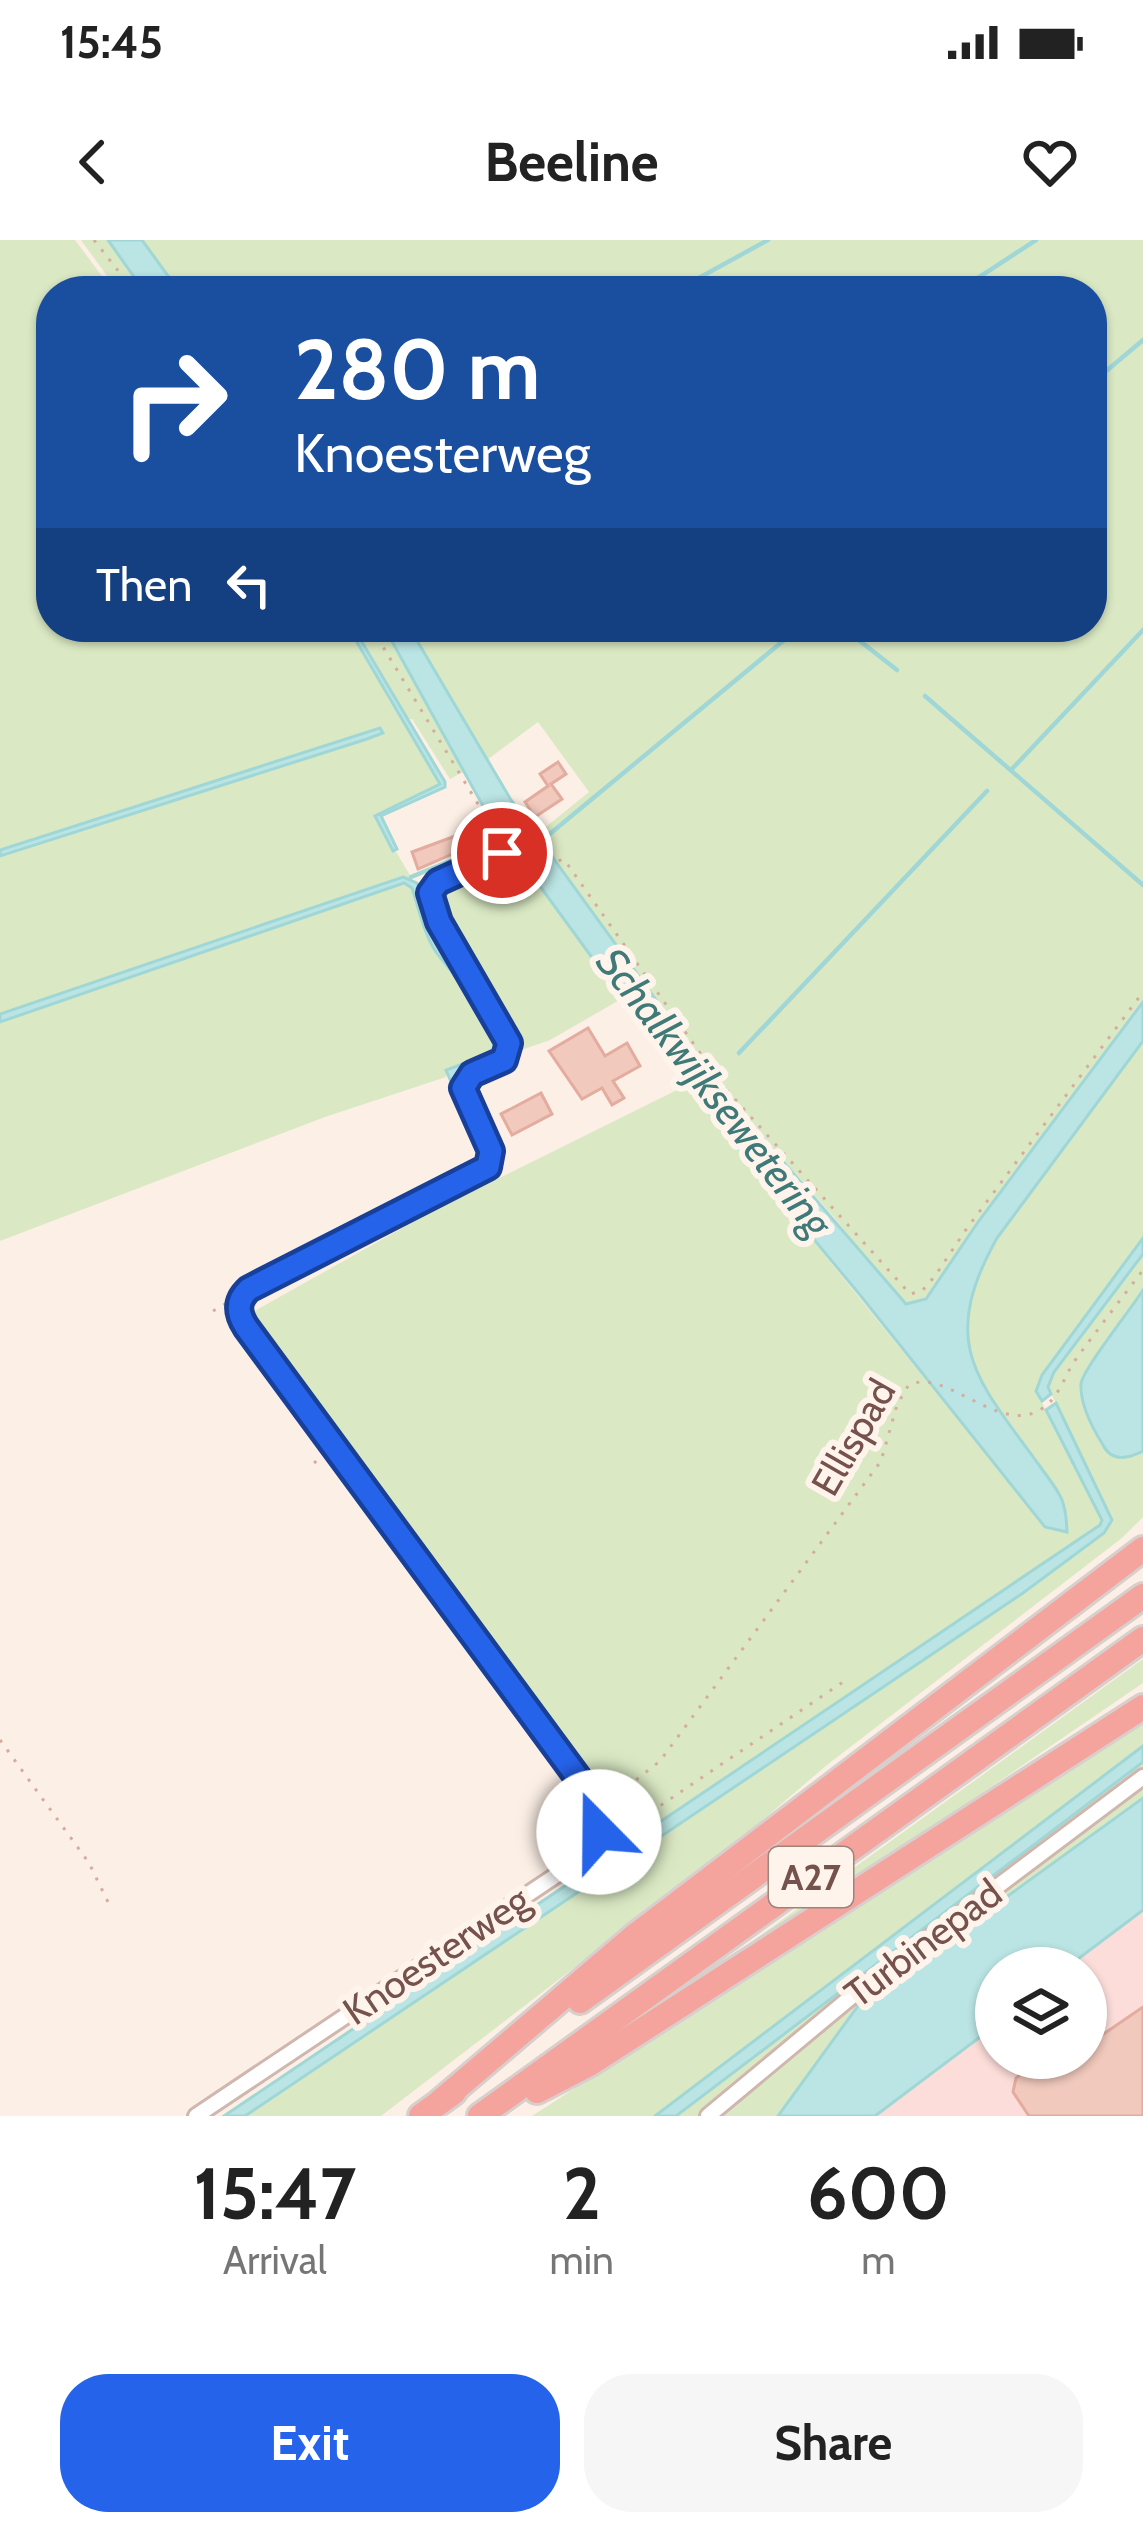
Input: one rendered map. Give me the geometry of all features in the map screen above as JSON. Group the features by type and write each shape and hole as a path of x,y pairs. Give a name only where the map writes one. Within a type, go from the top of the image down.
{"highway":[{"name":"A27","path":"1052,1617 1143,1534"},
{"name":"A27","path":"431,2108 636,1935 1143,1549"},
{"name":"A27","path":"431,2108 1143,1596"},
{"name":"A27","path":"484,2116 1143,1639"},
{"name":"A27","path":"1006,1795 1143,1689"},
{"name":"A27","path":"484,2116 591,2062 1143,1707"}],"street":[{"path":"502,853 438,882 430,893 439,922 509,1043 504,1060 472,1074 463,1088 491,1151 488,1167 249,1289 240,1299 239,1310 246,1327 584,1786 596,1809 599,1838 588,1853"},
{"name":"Turbinepad","path":"708,2116 856,1992 1143,1777"},
{"name":"Knoesterweg","path":"196,2116 588,1853"}],"lane":[{"path":"488,821 502,853"}],"path":[{"path":"94,240 122,276"},
{"path":"379,642 488,821"},
{"path":"502,853 512,852 532,878 558,861 568,866 724,1088 910,1294 922,1292 935,1276 1143,992"},
{"name":"Ellispad","path":"596,1809 660,1761 880,1461 904,1390 913,1382 924,1381 1008,1415 1034,1413 1055,1397 1074,1361 1143,1270"},
{"path":"588,1853 843,1682"},
{"path":"0,1740 89,1863 108,1902"}],"shaded area":[{"path":"1143,1910 1143,2116 875,2116 975,2041 975,2079 1107,2079 1107,1947 1094,1947"}],"green space":[{"path":"0,240 75,240 102,276 36,276 36,642 357,642 441,784 375,816 411,877 0,1014 0,856 383,733 380,728 0,850"},
{"path":"81,240 108,240 133,276 107,276"},
{"path":"142,240 1143,240 1143,1002 922,1303 906,1304 895,1294 722,1091 537,834 589,792 538,722 487,760 418,642 1107,642 1107,276 168,276"},
{"path":"362,642 395,642 463,772 450,779 412,719 406,720"},
{"path":"497,825 623,998 550,1040 510,1054 498,1008 453,941 435,895 443,885 510,855"},
{"path":"404,883 412,888 436,952 488,1023 494,1050 490,1054 447,1070 446,1077 325,1117 0,1241 0,1022"},
{"path":"1143,1041 1143,1238 1042,1375 1036,1391 1102,1520 1100,1525 628,1842 606,1811 600,1788 251,1313 431,1212 687,1085 1045,1527 1067,1532 1061,1496 982,1383 972,1359 970,1306 997,1238"},
{"path":"1143,1254 1143,1290 1082,1376 1081,1387 1093,1427 1110,1455 1127,1458 1143,1451 1143,1517 1122,1538 381,2116 245,2116 1023,1593 1104,1533 1112,1520 1048,1387 1054,1372"},
{"path":"1143,1659 1143,1683 635,2026"},
{"path":"1143,1720 1143,1746 655,2116 532,2116"},
{"path":"1143,1762 1143,1798 860,2003 778,2116 676,2116"}],"water":[{"path":"108,240 142,240 168,276 133,276"},
{"path":"357,642 362,642 445,782 445,787 381,816 397,849 393,851 375,816 440,784"},
{"name":"Schalkwijksewetering","path":"392,642 418,642 511,800 722,1091 906,1304 926,1299 1143,1002 1143,1041 997,1238 970,1306 972,1359 982,1383 1056,1489 1067,1532 1045,1527 700,1102 488,815"},
{"path":"380,728 383,733 367,739 0,856 0,850"},
{"path":"403,877 417,883 436,935 461,967 500,1036 501,1054 456,1074 453,1080 484,1158 446,1070 490,1054 493,1036 473,997 436,952 412,888 404,883 0,1022 0,1014"},
{"path":"1143,1238 1143,1254 1054,1372 1048,1387 1051,1394 1042,1401 1036,1391 1042,1375"},
{"path":"1143,1290 1143,1451 1116,1457 1091,1424 1081,1384"},
{"path":"1056,1403 1112,1520 1104,1533 1023,1593 245,2116 224,2116 1100,1525 1102,1520 1046,1410"},
{"path":"1143,1746 1143,1762 676,2116 655,2116"},
{"path":"1143,1798 1143,1910 1094,1947 975,1947 975,2041 875,2116 778,2116 860,2003"}],"building":[{"path":"558,762 566,774 551,784 562,799 535,817 525,802 548,786 540,774"},
{"path":"477,828 482,841 418,869 412,852"},
{"path":"588,1028 605,1056 627,1043 640,1066 613,1081 624,1098 612,1105 602,1088 582,1099 549,1051"},
{"path":"541,1093 552,1114 512,1135 501,1114"},
{"path":"1143,2007 1143,2116 1029,2116 1013,2092 1016,2079 1107,2079 1107,2032"}],"waterway":[{"path":"702,276 768,240"},
{"path":"981,276 1036,240"},
{"path":"1107,370 1143,340"},
{"path":"1011,770 1143,630"},
{"path":"540,842 782,642"},
{"path":"861,642 897,670"},
{"path":"925,696 1143,885"},
{"name":"Schalkwijksewetering","path":"739,1053 987,791"},
{"path":"411,877 484,847"}],"route":[{"path":"502,853 438,882 430,893 439,922 509,1043 504,1060 472,1074 463,1088 491,1151 488,1167 249,1289 240,1299 239,1310 242,1322 584,1786 596,1809 599,1832"}]}
